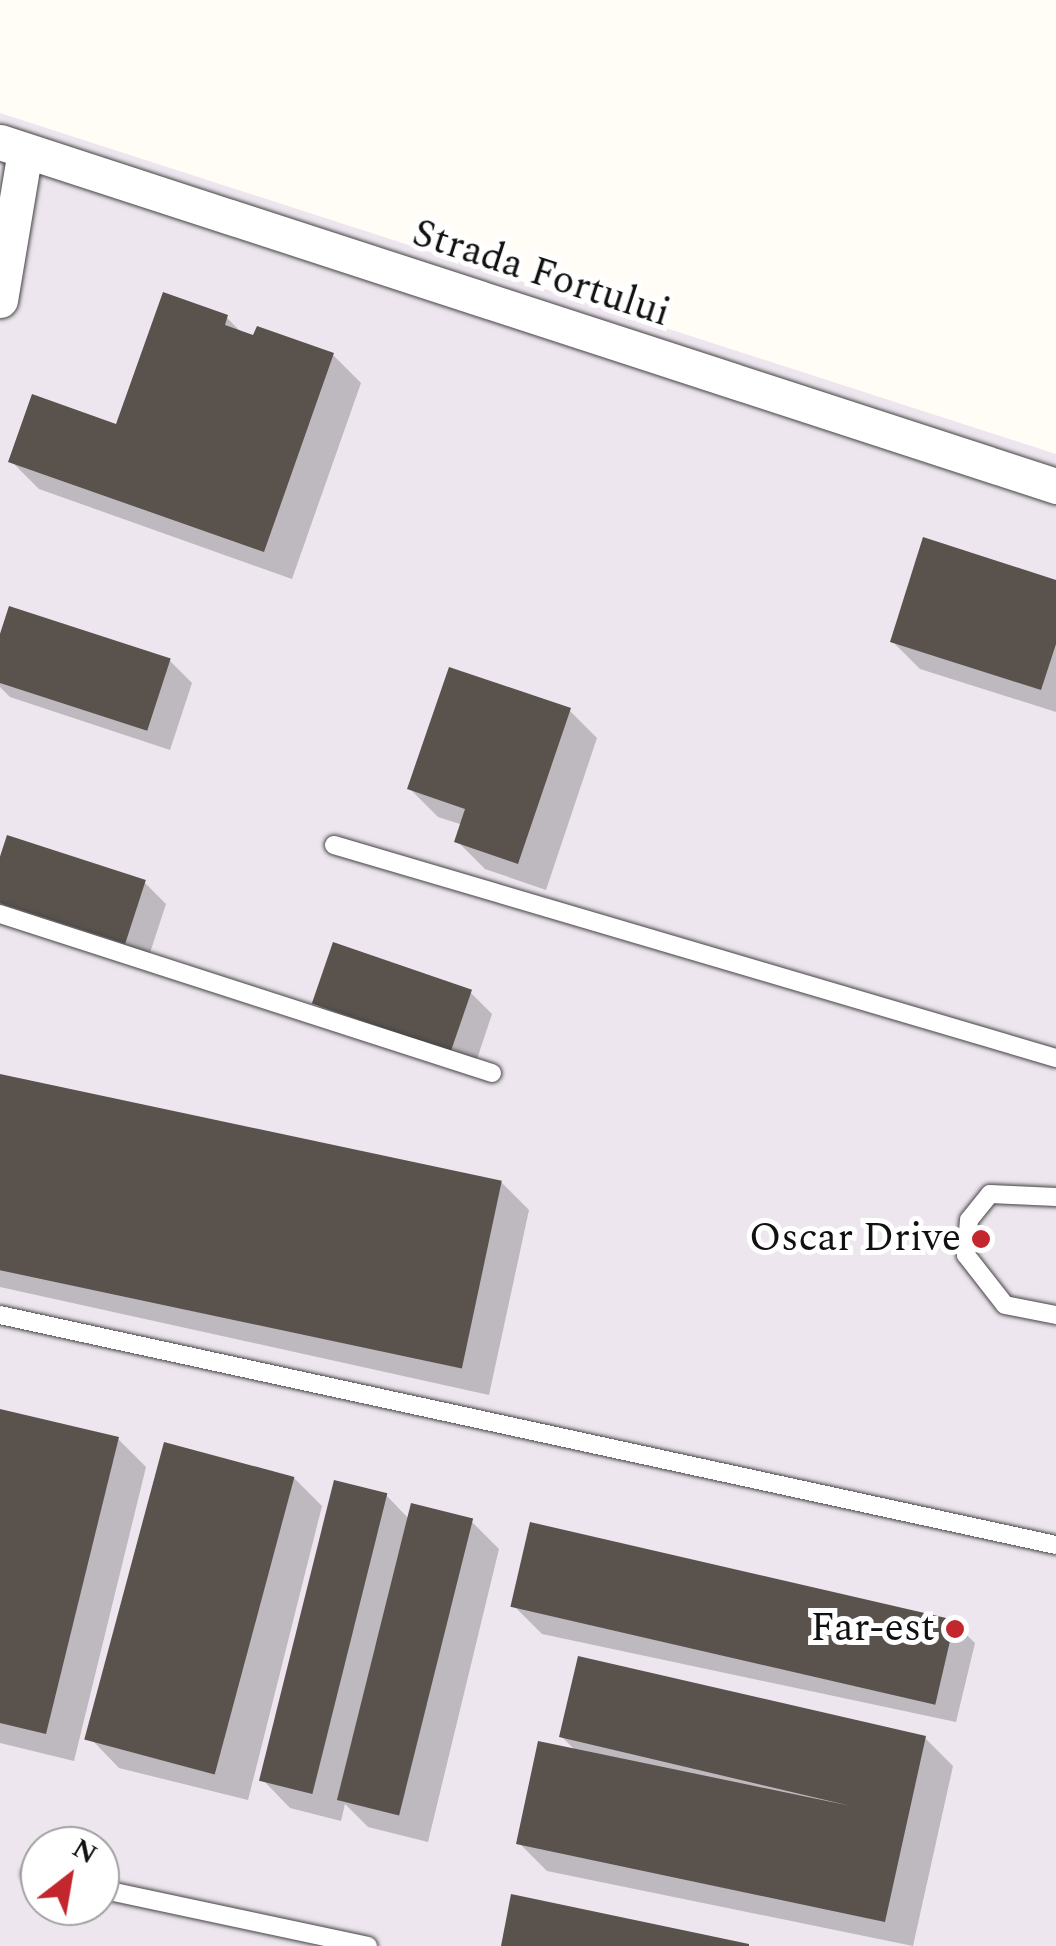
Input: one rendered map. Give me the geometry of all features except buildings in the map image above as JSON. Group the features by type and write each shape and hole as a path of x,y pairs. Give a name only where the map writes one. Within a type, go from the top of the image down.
{"street":[{"path":"0,300 13,147"},
{"name":"Strada Fortului","path":"13,147 1056,486"}],"lane":[{"path":"334,845 1056,1058"},
{"path":"0,914 492,1073"},
{"path":"1056,1197 990,1194 970,1220 966,1254 1005,1306 1056,1315"},
{"path":"0,1316 1056,1545"},
{"path":"120,1892 368,1946"}],"shaded area":[{"path":"0,113 1056,454 1056,1946 0,1946"}],"place":[{"name":"Oscar Drive","path":"981,1239"},
{"name":"Far-est","path":"955,1629"}]}
